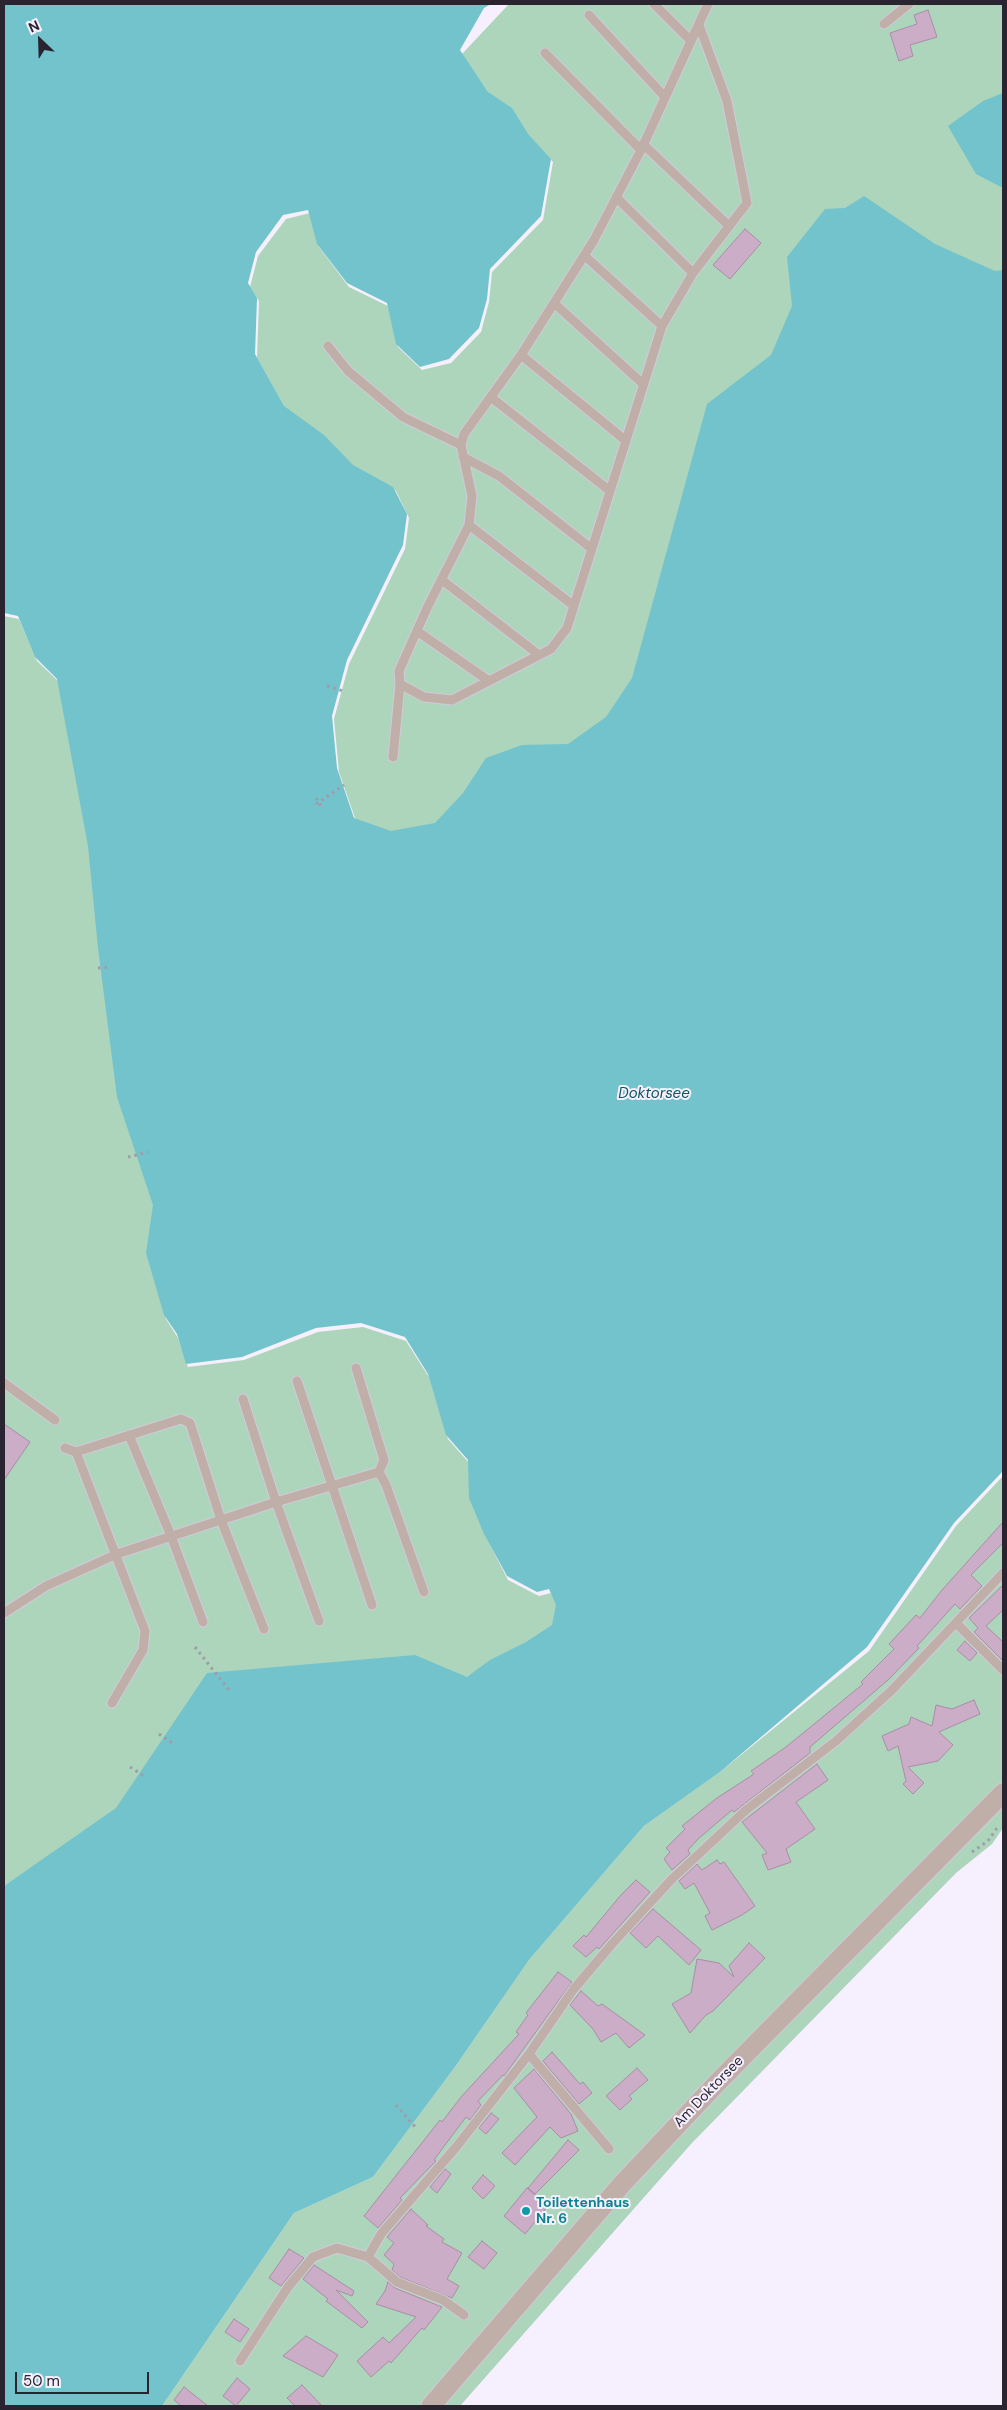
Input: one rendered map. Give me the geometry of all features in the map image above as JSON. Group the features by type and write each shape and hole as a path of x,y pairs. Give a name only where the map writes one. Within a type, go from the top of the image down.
{"street":[{"name":"Am Doktorsee","path":"431,2406 656,2148 724,2075 1003,1793"}],"lane":[{"path":"654,4 691,41"},
{"path":"393,757 400,684 399,670 470,525 472,496 461,445 464,434 492,398 585,256 642,147 708,4"},
{"path":"884,24 910,4"},
{"path":"589,15 664,96"},
{"path":"400,684 424,697 452,700 551,649 567,628 662,326 693,273 747,203 727,101 699,25"},
{"path":"545,53 642,147 729,226"},
{"path":"616,197 693,273"},
{"path":"585,256 662,326"},
{"path":"554,303 643,384"},
{"path":"328,346 348,371 403,417 461,445"},
{"path":"521,355 625,440"},
{"path":"492,398 610,491"},
{"path":"463,457 499,476 592,549"},
{"path":"470,525 574,606"},
{"path":"442,580 539,655"},
{"path":"417,630 489,681"},
{"path":"356,1368 384,1460 379,1472"},
{"path":"297,1381 372,1605"},
{"path":"4,1384 55,1420"},
{"path":"243,1399 276,1502 319,1621"},
{"path":"65,1448 76,1452 182,1420 190,1424 222,1520 264,1629"},
{"path":"129,1435 171,1536 203,1622"},
{"path":"76,1452 118,1554 146,1631 143,1650 112,1703"},
{"path":"4,1613 46,1586 118,1554 276,1502 379,1472"},
{"path":"379,1472 386,1485 424,1592"},
{"path":"368,2257 381,2234 457,2146 529,2054 573,1990 671,1880 746,1810 795,1774 844,1734 892,1690 1003,1574"},
{"path":"956,1623 1003,1670"},
{"path":"529,2054 609,2149"},
{"path":"240,2361 288,2287 313,2257 337,2248 368,2257 398,2282 443,2300 464,2315"}],"path":[{"path":"327,686 343,691"},
{"path":"316,804 344,785"},
{"path":"316,798 321,806"},
{"path":"98,968 111,966"},
{"path":"128,1157 148,1152"},
{"path":"195,1647 229,1690"},
{"path":"159,1734 174,1744"},
{"path":"130,1768 144,1776"},
{"path":"964,1857 988,1841 1003,1819"},
{"path":"396,2105 417,2129"}],"green space":[{"path":"509,4 1003,4 1003,274 794,310 633,681 608,720 437,827 393,834 356,821 339,772 334,719 349,664 405,549 409,518 396,491 355,468 286,410 257,358 259,301 250,287 258,256 286,219 310,213 319,247 349,287 388,306 398,347 422,370 451,363 481,332 489,302 492,272 543,220 553,162 490,95 462,54"},
{"path":"4,616 19,619 37,661 59,682 155,1208 148,1257 166,1319 178,1338 188,1367 244,1360 318,1332 363,1327 406,1341 429,1377 448,1439 470,1464 471,1502 508,1580 539,1596 551,1593 558,1608 554,1629 469,1680 118,1811 4,1886"},
{"path":"1003,1476 1003,1828 992,1844 956,1873 691,2144 460,2406 162,2406 294,2213 373,2177 455,2067 529,1960 644,1826 720,1772 869,1651 956,1526"}],"water":[{"name":"Doktorsee","path":"4,4 491,4 484,8 460,50 488,92 512,108 528,134 551,159 541,216 490,269 487,299 479,328 449,359 420,367 396,344 387,303 347,283 317,244 308,210 283,215 256,252 248,283 257,298 255,354 284,406 324,435 353,465 393,487 407,514 403,545 347,660 332,716 337,768 354,818 391,831 435,823 463,793 486,758 522,745 568,744 606,717 632,678 707,404 771,355 792,306 787,257 825,209 845,208 864,196 935,244 995,271 1003,270 1003,1471 954,1523 867,1647 720,1772 644,1826 529,1960 455,2067 373,2177 294,2213 162,2406 4,2406 4,1886 116,1808 207,1673 415,1655 467,1677 490,1660 526,1642 552,1625 556,1605 549,1589 537,1592 507,1576 484,1534 469,1498 468,1460 446,1435 428,1374 405,1337 361,1323 316,1328 242,1357 186,1364 177,1334 164,1315 146,1253 153,1205 117,1097 98,948 88,846 57,679 35,657 18,616 4,613"},
{"path":"1003,93 1003,188 976,174 948,126 983,101"}],"building":[{"path":"928,10 937,37 910,45 913,56 899,61 890,33 917,24 914,15"},
{"path":"745,229 761,243 730,279 713,265"},
{"path":"4,1424 30,1442 4,1480"},
{"path":"1003,1522 1003,1543 971,1575 982,1586 960,1609 955,1604 917,1646 919,1648 888,1680 810,1747 810,1753 734,1812 732,1810 698,1839 688,1850 690,1854 672,1870 664,1859 670,1852 666,1848 685,1829 682,1826 717,1798 754,1774 751,1771 786,1747 863,1684 861,1682 894,1649 889,1644 916,1615 920,1618 942,1590"},
{"path":"1003,1585 1003,1610 986,1626 1003,1642 1003,1661 974,1632 978,1628 969,1618"},
{"path":"965,1641 977,1653 970,1661 957,1650"},
{"path":"974,1700 980,1714 939,1732 953,1745 938,1761 908,1767 924,1783 913,1794 903,1784 906,1781 898,1746 888,1751 882,1736 909,1724 911,1717 932,1726 936,1705 952,1709"},
{"path":"817,1764 828,1780 796,1802 815,1829 786,1849 791,1862 768,1870 762,1855 767,1853 742,1822"},
{"path":"717,1860 720,1864 724,1862 755,1906 742,1915 712,1930 705,1916 710,1913 694,1883 685,1889 679,1881 697,1864 702,1870"},
{"path":"636,1880 650,1892 599,1949 597,1947 586,1957 573,1946 584,1935 586,1937"},
{"path":"653,1909 701,1950 689,1965 658,1936 646,1948 630,1933"},
{"path":"749,1943 765,1958 690,2033 672,2004 691,1993 697,1959 719,1963 734,1977 729,1966"},
{"path":"558,1972 572,1982 504,2076 478,2101 481,2105 470,2120 466,2117 434,2160 436,2161 400,2198 402,2200 378,2228 364,2216 440,2120 442,2122 461,2097 519,2034 516,2032 528,2015 526,2013"},
{"path":"581,1991 598,2006 602,2004 645,2035 629,2048 616,2033 601,2042 593,2029 570,2005"},
{"path":"552,2052 580,2084 583,2082 592,2093 579,2104 543,2061"},
{"path":"637,2068 648,2080 629,2096 632,2099 620,2110 606,2096"},
{"path":"534,2069 571,2114 578,2131 561,2138 550,2127 515,2165 502,2153 537,2117 514,2088"},
{"path":"491,2113 499,2119 486,2134 479,2128"},
{"path":"568,2140 579,2150 535,2194 528,2188"},
{"path":"445,2169 451,2174 437,2193 430,2187"},
{"path":"483,2175 495,2186 483,2199 472,2188"},
{"name":"Toilettenhaus Nr. 6","path":"527,2188 548,2206 525,2234 504,2216"},
{"path":"411,2209 428,2225 426,2226 444,2239 442,2242 462,2253 447,2279 459,2286 452,2298 400,2277 392,2270 394,2264 384,2255 394,2243 387,2237"},
{"path":"482,2241 497,2253 484,2269 468,2257"},
{"path":"289,2249 304,2258 281,2286 269,2278"},
{"path":"314,2265 354,2291 352,2296 336,2290 368,2322 362,2328 326,2301 328,2299 303,2279"},
{"path":"388,2282 395,2288 442,2307 424,2330 422,2328 391,2363 389,2361 371,2377 357,2361 383,2337 389,2343 416,2317 376,2304 385,2291"},
{"path":"234,2319 249,2329 240,2342 225,2332"},
{"path":"306,2336 338,2355 323,2377 283,2356"},
{"path":"237,2378 250,2389 236,2406 223,2396"},
{"path":"302,2385 322,2406 295,2406 287,2398"},
{"path":"184,2387 208,2406 181,2406 174,2400"}],"place":[{"name":"Toilettenhaus Nr. 6","path":"526,2211"}]}
